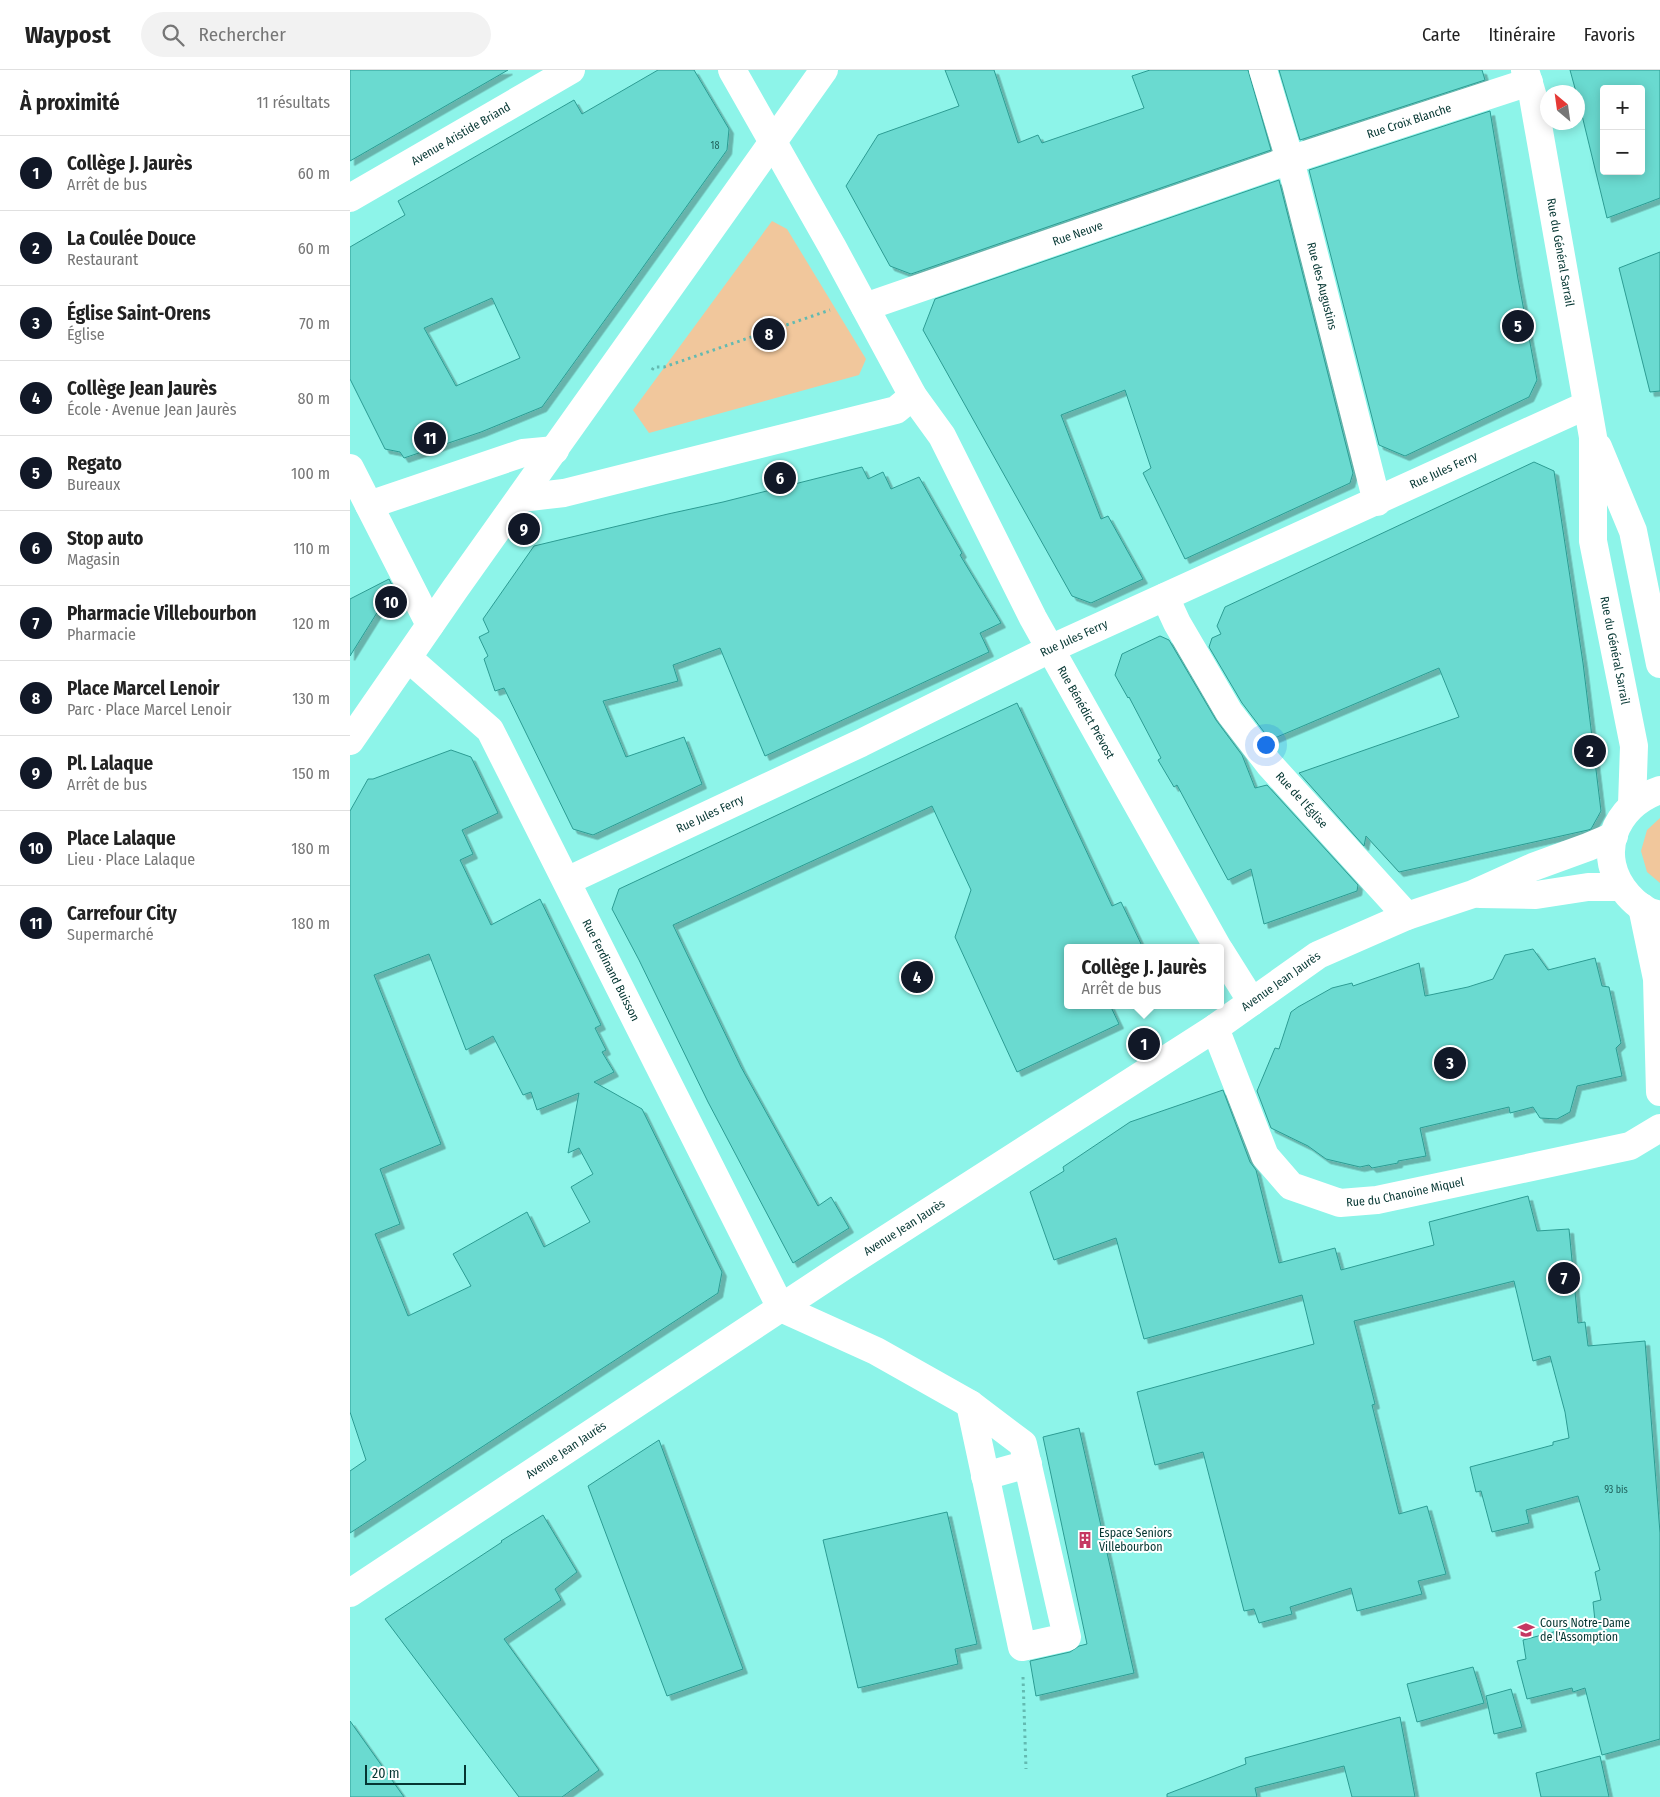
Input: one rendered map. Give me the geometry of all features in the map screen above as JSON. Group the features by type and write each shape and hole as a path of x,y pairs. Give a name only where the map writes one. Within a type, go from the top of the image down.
{"street":[{"name":"Avenue Aristide Briand","path":"350,198 571,70"},
{"name":"Rue Bénédict Prévost","path":"732,70 773,140 913,396 942,436 1033,618 1216,944"},
{"path":"350,741 430,625 824,70"},
{"name":"Rue des Augustins","path":"1264,70 1290,160 1376,502"},
{"name":"Rue Croix Blanche","path":"1290,160 1527,76"},
{"name":"Rue du Général Sarrail","path":"1527,76 1533,97 1593,437 1593,541 1634,746 1632,805"},
{"name":"Rue Neuve","path":"860,299 1290,160"},
{"path":"521,498 564,493 896,410 913,396"},
{"name":"Rue Jules Ferry","path":"567,881 861,743 1050,649 1587,405"},
{"name":"Rue du Général Sarrail","path":"1593,437 1633,532 1660,664"},
{"path":"368,506 523,453 555,450"},
{"path":"350,468 430,625"},
{"name":"Rue de l'Église","path":"1165,597 1177,622 1229,712 1269,764 1407,916"},
{"name":"Rue Ferdinand Buisson","path":"408,658 490,730 781,1308"},
{"path":"1660,790 1646,794 1628,808 1616,826 1611,846 1613,867 1620,887 1634,903 1651,911 1657,979 1660,1092"},
{"name":"Avenue Jean Jaurès","path":"350,1593 781,1308 1215,1028 1318,955 1407,916 1474,894 1533,866 1588,848 1614,836"},
{"name":"Avenue Jean Jaurès","path":"1474,894 1536,895 1588,887 1620,887"},
{"path":"1224,957 1252,1002"},
{"name":"Rue du Chanoine Miquel","path":"1215,1028 1265,1156 1291,1186 1340,1203 1377,1200 1630,1146 1660,1128"},
{"path":"781,1308 876,1351 970,1404 1023,1444 1067,1638 1022,1647 970,1404"},
{"path":"985,1476 1028,1464"}],"path":[{"path":"649,374 654,367 664,367 834,308 841,298 860,299"},
{"path":"1022,1647 1026,1769"}],"shaded area":[{"path":"772,221 787,229 866,359 859,375 649,433 633,410"},
{"path":"1660,818 1660,883 1647,872 1641,851 1647,830"}],"building":[{"path":"350,70 508,70 350,161"},
{"path":"658,70 694,70 729,129 727,150 542,407 481,432 404,458 400,452 385,449 350,379 350,247 405,215 398,201 574,100 582,114","holes":["492,298 520,358 456,386 424,328"]},
{"path":"945,70 994,70 1018,143 1038,135 1042,143 1144,108 1132,76 1150,70 1248,70 1271,150 911,274 890,266 846,186 878,135 959,106"},
{"path":"1279,70 1482,70 1485,80 1300,140"},
{"path":"1570,70 1660,70 1660,198 1607,218 1585,128 1585,85 1574,85"},
{"path":"1490,111 1537,380 1529,397 1405,456 1379,445 1309,170"},
{"path":"1279,180 1353,473 1350,483 1185,559 1143,473 1151,468 1125,390 1061,415 1101,519 1108,516 1143,579 1091,603 1072,596 923,330 935,299"},
{"path":"1660,252 1660,391 1650,392 1619,268"},
{"path":"1534,462 1554,471 1583,663 1601,811 1591,829 1588,830 1399,872 1366,836 1364,846 1299,773 1459,717 1439,668 1270,740 1242,703 1209,647 1212,638 1221,634 1217,626 1225,607"},
{"path":"862,467 868,479 883,472 891,489 919,477 962,553 960,555 1001,623 980,633 989,652 765,756 720,648 673,665 678,681 603,701 626,757 684,737 702,784 593,835 573,829 504,688 495,691 484,659 488,656 479,637 489,632 483,619 534,546"},
{"path":"389,579 393,587 350,656 350,599"},
{"path":"1160,636 1169,640 1216,720 1242,755 1255,788 1267,785 1358,885 1357,891 1264,924 1251,869 1228,880 1177,785 1174,787 1158,760 1161,758 1129,697 1115,675 1122,654"},
{"path":"1017,703 1112,906 1121,902 1141,944 1064,944 1064,1009 1112,1009 1119,1024 1017,1072 955,937 971,890 932,806 673,925 741,1067 818,1206 831,1197 849,1228 793,1263 708,1102 612,909 619,889"},
{"path":"451,750 471,757 498,813 462,830 473,854 460,860 491,925 540,899 601,1025 595,1028 606,1050 602,1052 614,1072 594,1082 642,1109 722,1272 718,1293 350,1533 350,1471 366,1460 350,1412 350,811 368,779 373,779","holes":["429,954 466,1050 493,1036 523,1095 531,1092 537,1110 579,1093 568,1153 579,1148 593,1174 571,1187 590,1222 544,1247 527,1212 453,1254 471,1286 408,1316 375,1234 400,1224 380,1169 441,1144 374,975"]},
{"path":"1533,949 1548,970 1595,958 1602,986 1609,987 1621,1043 1616,1048 1622,1076 1577,1086 1570,1112 1557,1119 1540,1118 1533,1107 1510,1113 1509,1107 1420,1128 1426,1156 1372,1168 1369,1165 1360,1167 1326,1159 1308,1146 1271,1128 1257,1091 1275,1048 1279,1049 1291,1012 1298,1007 1332,988 1352,983 1353,986 1419,963 1425,996 1468,987 1493,979 1505,955"},
{"path":"1223,1090 1250,1162 1256,1170 1279,1263 1335,1248 1341,1270 1434,1245 1429,1222 1528,1196 1537,1231 1569,1229 1578,1323 1585,1322 1588,1346 1645,1341 1660,1533 1660,1739 1602,1755 1585,1688 1573,1692 1572,1688 1527,1699 1517,1661 1526,1659 1523,1640 1595,1621 1593,1602 1601,1600 1595,1572 1600,1570 1578,1496 1526,1510 1529,1523 1492,1532 1481,1491 1476,1492 1470,1467 1553,1445 1553,1442 1569,1438 1565,1412 1550,1356 1533,1361 1514,1281 1354,1321 1375,1404 1372,1405 1399,1514 1427,1506 1446,1574 1418,1581 1422,1594 1357,1611 1351,1588 1290,1607 1292,1614 1259,1623 1254,1609 1244,1611 1203,1452 1155,1465 1137,1392 1314,1344 1302,1295 1144,1339 1116,1238 1054,1260 1030,1192 1064,1171 1063,1167 1130,1122"},
{"name":"Espace Seniors Villebourbon","path":"1079,1428 1134,1673 1036,1696 1030,1661 1070,1652 1079,1646 1087,1644 1043,1437"},
{"path":"659,1440 743,1669 667,1696 588,1486"},
{"path":"947,1512 977,1644 955,1649 958,1664 858,1688 823,1540"},
{"path":"543,1515 577,1572 555,1589 561,1600 504,1639 599,1770 562,1797 519,1797 385,1619"},
{"path":"1473,1667 1484,1703 1417,1722 1407,1684"},
{"path":"1511,1689 1522,1727 1494,1734 1486,1696"},
{"path":"1400,1717 1415,1797 1352,1797 1344,1766 1255,1788 1257,1797 1167,1797 1167,1794 1246,1764 1245,1758"},
{"path":"350,1721 404,1797 350,1797"},
{"path":"1600,1756 1609,1797 1541,1797 1536,1773"}],"place":[{"name":"Regato","path":"1518,326"},
{"name":"Place Marcel Lenoir","path":"769,334"},
{"name":"Carrefour City","path":"430,438"},
{"name":"Stop auto","path":"780,478"},
{"name":"Pl. Lalaque","path":"524,529"},
{"name":"Place Lalaque","path":"391,602"},
{"name":"La Coulée Douce","path":"1590,751"},
{"name":"Collège Jean Jaurès","path":"917,977"},
{"name":"Collège J. Jaurès","path":"1144,1044"},
{"name":"Église Saint-Orens","path":"1450,1063"},
{"name":"Pharmacie Villebourbon","path":"1564,1278"},
{"name":"Espace Seniors Villebourbon","path":"1085,1540"},
{"name":"Cours Notre-Dame de l'Assomption","path":"1526,1630"}]}
